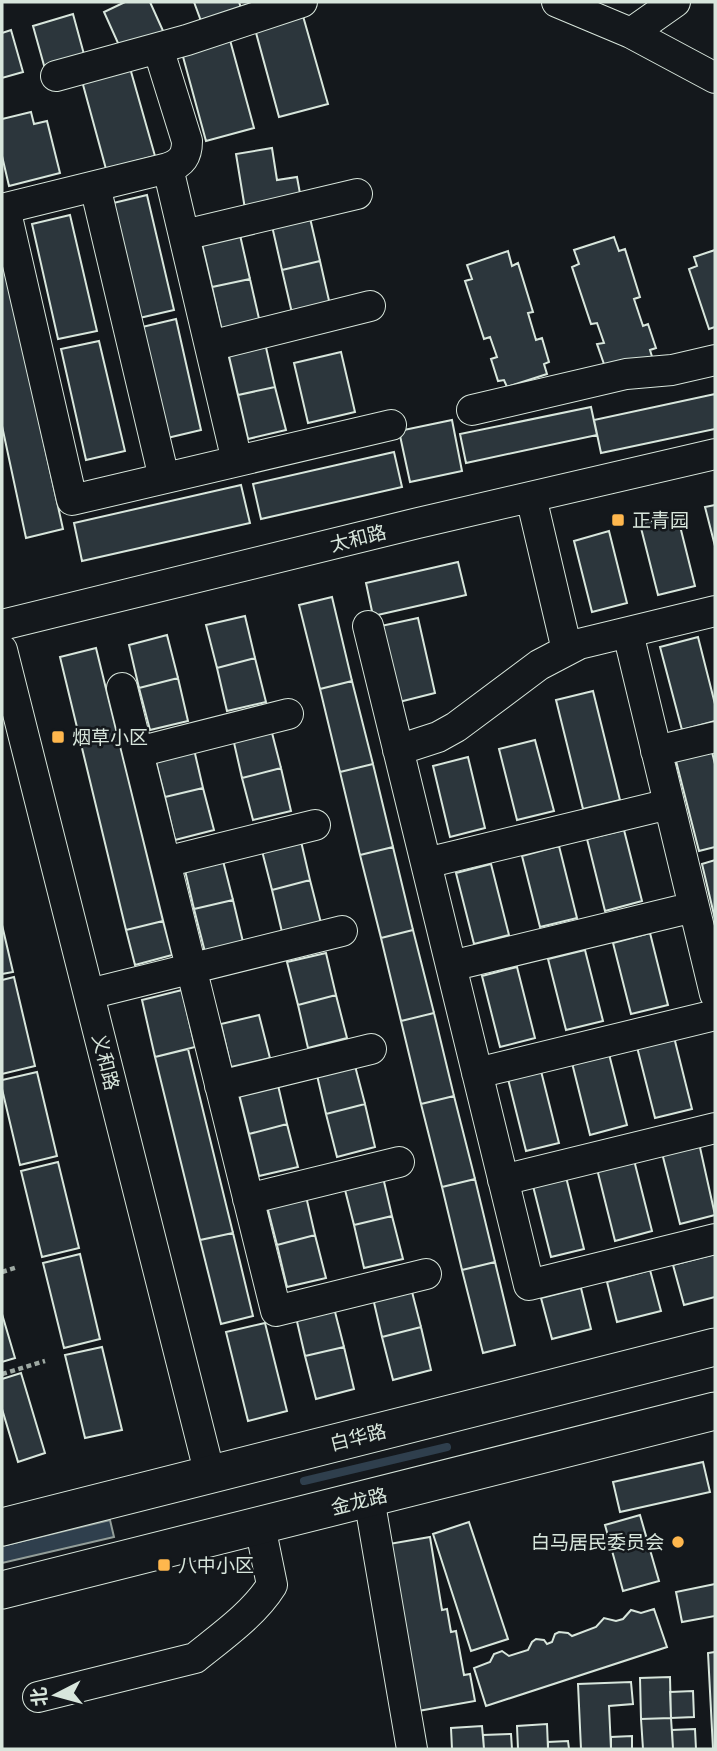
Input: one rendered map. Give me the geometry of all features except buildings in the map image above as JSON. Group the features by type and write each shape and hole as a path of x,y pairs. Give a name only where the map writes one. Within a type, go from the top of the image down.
{"main road":[{"name":"白华路","path":"2,1527 715,1347"},
{"name":"金龙路","path":"2,1590 715,1411"}],"street":[{"path":"56,76 158,48 302,2"},
{"path":"557,2 631,33 715,78"},
{"path":"631,33 675,2"},
{"path":"158,48 187,141 185,156 179,163 168,168 3,208 72,500 391,425"},
{"path":"168,168 237,461"},
{"path":"95,186 164,478"},
{"path":"184,235 357,194"},
{"path":"210,346 370,306"},
{"path":"472,410 626,374 672,370 715,360"},
{"name":"太和路","path":"2,625 715,454"},
{"path":"531,497 567,650"},
{"path":"398,750 438,737 456,727 539,665 579,644 715,611"},
{"path":"368,626 529,1285 715,1239"},
{"path":"628,633 715,994"},
{"name":"义和路","path":"2,650 7,691 89,994 209,1475"},
{"path":"122,688 276,1311 426,1274"},
{"path":"138,752 288,714"},
{"path":"656,751 715,737"},
{"path":"426,863 669,804"},
{"path":"165,862 316,825"},
{"path":"451,966 694,907"},
{"path":"89,994 342,931"},
{"path":"477,1073 715,1015"},
{"path":"220,1087 371,1049"},
{"path":"503,1180 715,1128"},
{"path":"248,1199 399,1162"},
{"path":"369,1498 412,1749"},
{"path":"38,1697 195,1658 264,1597 272,1585 260,1526"}],"path":[{"path":"2,1272 18,1267"},
{"path":"2,1374 45,1361"}],"water":[{"path":"110,1520 114,1537 2,1563 2,1546"}],"waterway":[{"path":"304,1481 447,1447"}],"place":[{"name":"正青园","path":"618,520"},
{"name":"烟草小区","path":"58,737"},
{"name":"白马居民委员会","path":"678,1542"},
{"name":"八中小区","path":"164,1565"}]}
